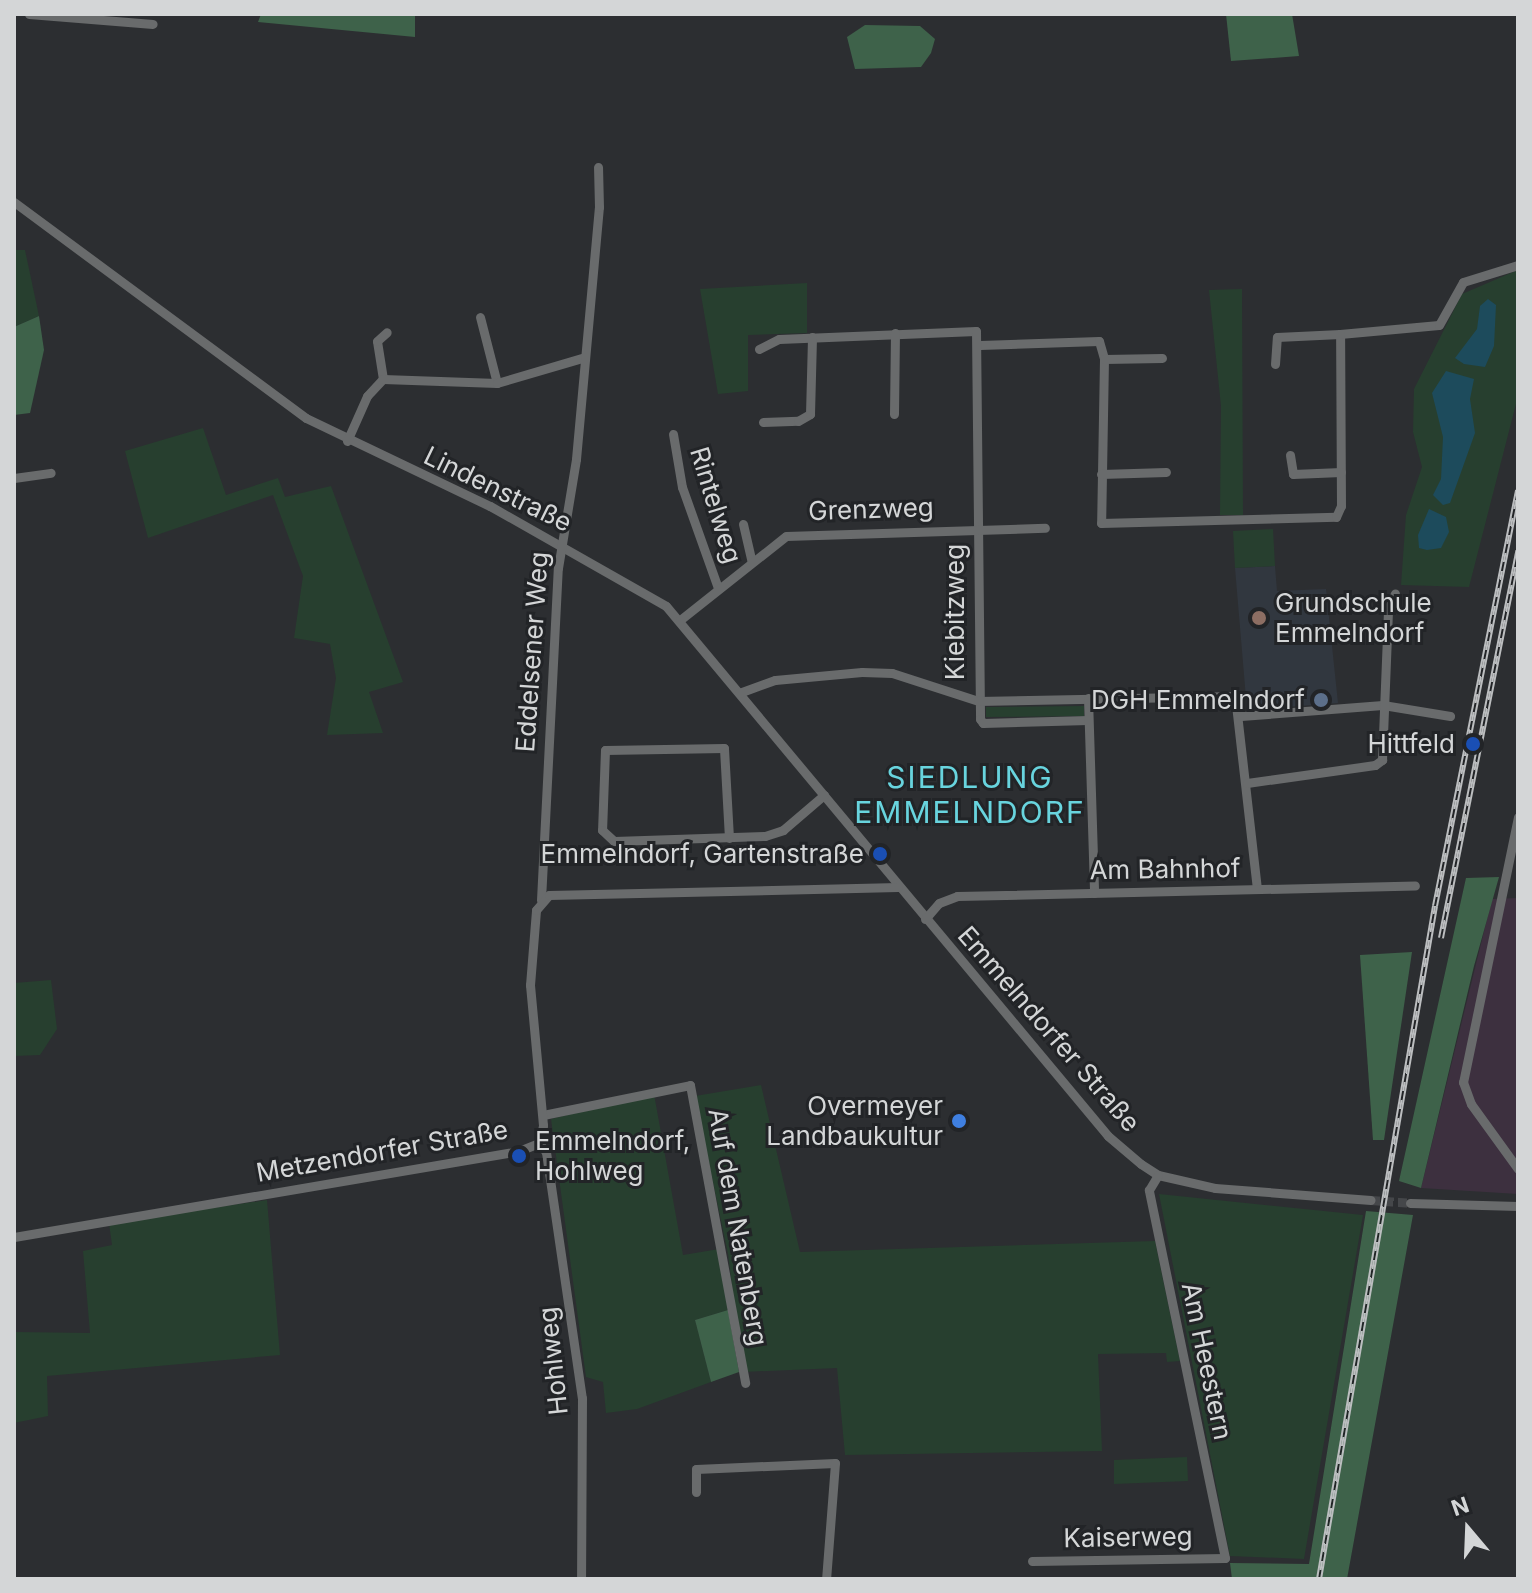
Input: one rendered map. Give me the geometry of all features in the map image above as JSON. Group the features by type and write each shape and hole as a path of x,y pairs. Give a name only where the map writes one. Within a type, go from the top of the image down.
{"street":[{"path":"29,14 153,24"},
{"name":"Eddelsener Weg","path":"541,900 561,545 576,459 582,358 599,207 598,167"},
{"name":"Lindenstraße","path":"14,202 266,391 347,441 561,545 650,594 680,620 898,887"},
{"path":"1275,364 1277,337 1439,325 1463,282 1518,265"},
{"path":"480,317 497,383"},
{"name":"Kiebitzweg","path":"895,333 976,331 980,345 978,701"},
{"path":"383,379 377,341 387,332"},
{"path":"759,349 779,339 895,333 894,414"},
{"path":"980,345 1090,338 1099,341 1104,359 1100,515 1109,526 1336,517 1341,472 1340,334"},
{"path":"763,422 798,421 810,414 812,337"},
{"path":"347,441 367,396 383,379 497,383 582,358"},
{"path":"1104,359 1162,358"},
{"name":"Rintelweg","path":"673,434 682,487 718,588"},
{"path":"1290,455 1293,474 1341,472"},
{"path":"1101,474 1166,472"},
{"path":"14,478 51,473"},
{"path":"743,524 752,562"},
{"name":"Grenzweg","path":"680,620 777,541 799,533 1045,528"},
{"path":"1247,783 1375,765 1386,753 1383,705 1388,609 1395,593"},
{"path":"739,693 775,680 886,673 978,701 1228,694 1240,702 1257,889"},
{"path":"1088,698 1094,893"},
{"path":"978,701 983,723 1088,720"},
{"path":"1241,716 1383,705 1450,716"},
{"path":"729,838 724,748 605,750 601,786 606,838 729,838 774,834 824,795"},
{"path":"1518,817 1463,1082 1471,1104 1518,1169"},
{"name":"Am Bahnhof","path":"925,919 939,903 957,896 1415,886"},
{"path":"541,900 558,894 898,887"},
{"name":"Emmelndorfer Straße","path":"898,887 1108,1136 1158,1175 1215,1188 1371,1200"},
{"name":"Metzendorfer Straße","path":"14,1237 519,1151 539,1143 543,1115 530,985 541,900"},
{"name":"Auf dem Natenberg","path":"543,1115 690,1085 745,1383"},
{"name":"Hohlweg","path":"539,1143 548,1167 582,1398 581,1579"},
{"name":"Am Heestern","path":"1158,1175 1149,1190 1225,1558"},
{"path":"1410,1203 1518,1206"},
{"path":"696,1492 696,1469 835,1463 826,1579"},
{"name":"Kaiserweg","path":"1032,1561 1225,1558"}],"shaded area":[{"name":"Grundschule Emmelndorf","path":"1275,566 1277,591 1326,589 1338,703 1247,710 1235,568"},
{"path":"1518,898 1518,1194 1421,1188 1492,899"}],"green space":[{"path":"261,14 415,14 415,37 258,22"},
{"path":"1226,14 1292,14 1299,56 1231,61"},
{"path":"865,25 920,26 935,39 931,53 921,67 855,69 847,37"},
{"path":"14,250 25,250 39,316 14,327"},
{"path":"1518,270 1518,396 1469,587 1401,585 1406,515 1422,467 1413,432 1414,389 1462,294"},
{"path":"807,283 807,333 748,335 748,391 718,394 700,289"},
{"path":"1242,289 1243,515 1220,515 1221,406 1209,290"},
{"path":"39,316 44,350 30,413 14,415 14,327"},
{"path":"203,428 226,495 278,478 285,497 331,486 403,682 369,692 383,733 327,735 336,678 330,644 294,638 303,576 273,495 148,538 125,451"},
{"path":"1273,529 1275,566 1235,568 1233,531"},
{"path":"1084,706 1084,716 986,717 986,707"},
{"path":"1499,877 1474,966 1421,1188 1399,1181 1466,878"},
{"path":"1412,952 1384,1140 1373,1140 1360,955"},
{"path":"51,980 57,1029 40,1055 14,1056 14,983"},
{"path":"761,1085 800,1252 1155,1241 1180,1361 1167,1362 1166,1353 1098,1354 1102,1451 845,1455 837,1368 743,1372 728,1254 695,1096"},
{"path":"654,1094 683,1255 719,1249 728,1310 695,1320 711,1382 637,1409 606,1413 603,1382 586,1377 551,1119"},
{"path":"1159,1194 1363,1215 1304,1559 1230,1556"},
{"path":"267,1200 280,1355 47,1376 48,1416 14,1423 14,1332 90,1333 83,1251 112,1245 109,1223"},
{"path":"1366,1211 1413,1215 1347,1579 1232,1579 1230,1563 1309,1564"},
{"path":"728,1310 739,1372 711,1382 695,1320"},
{"path":"1187,1457 1188,1481 1114,1484 1114,1460"}],"water":[{"path":"1488,299 1496,305 1494,346 1485,367 1464,364 1455,358 1477,329 1480,306"},
{"path":"1446,371 1474,379 1470,399 1475,433 1450,503 1443,505 1433,495 1441,479 1443,437 1432,393"},
{"path":"1429,509 1446,517 1449,532 1441,548 1427,550 1419,548 1418,535"}],"tunnel":[{"path":"1371,1200 1410,1203"}],"railway":[{"path":"1319,1579 1435,906 1518,490"},
{"path":"1441,938 1518,551"}],"place":[{"name":"Grundschule Emmelndorf","path":"1259,618"},
{"name":"DGH Emmelndorf","path":"1321,700"},
{"name":"Hittfeld","path":"1473,744"},
{"name":"Emmelndorf, Gartenstraße","path":"880,854"},
{"name":"Overmeyer Landbaukultur","path":"959,1121"},
{"name":"Emmelndorf, Hohlweg","path":"519,1156"}],"district":[{"name":"SIEDLUNG EMMELNDORF","path":"970,794"}]}
